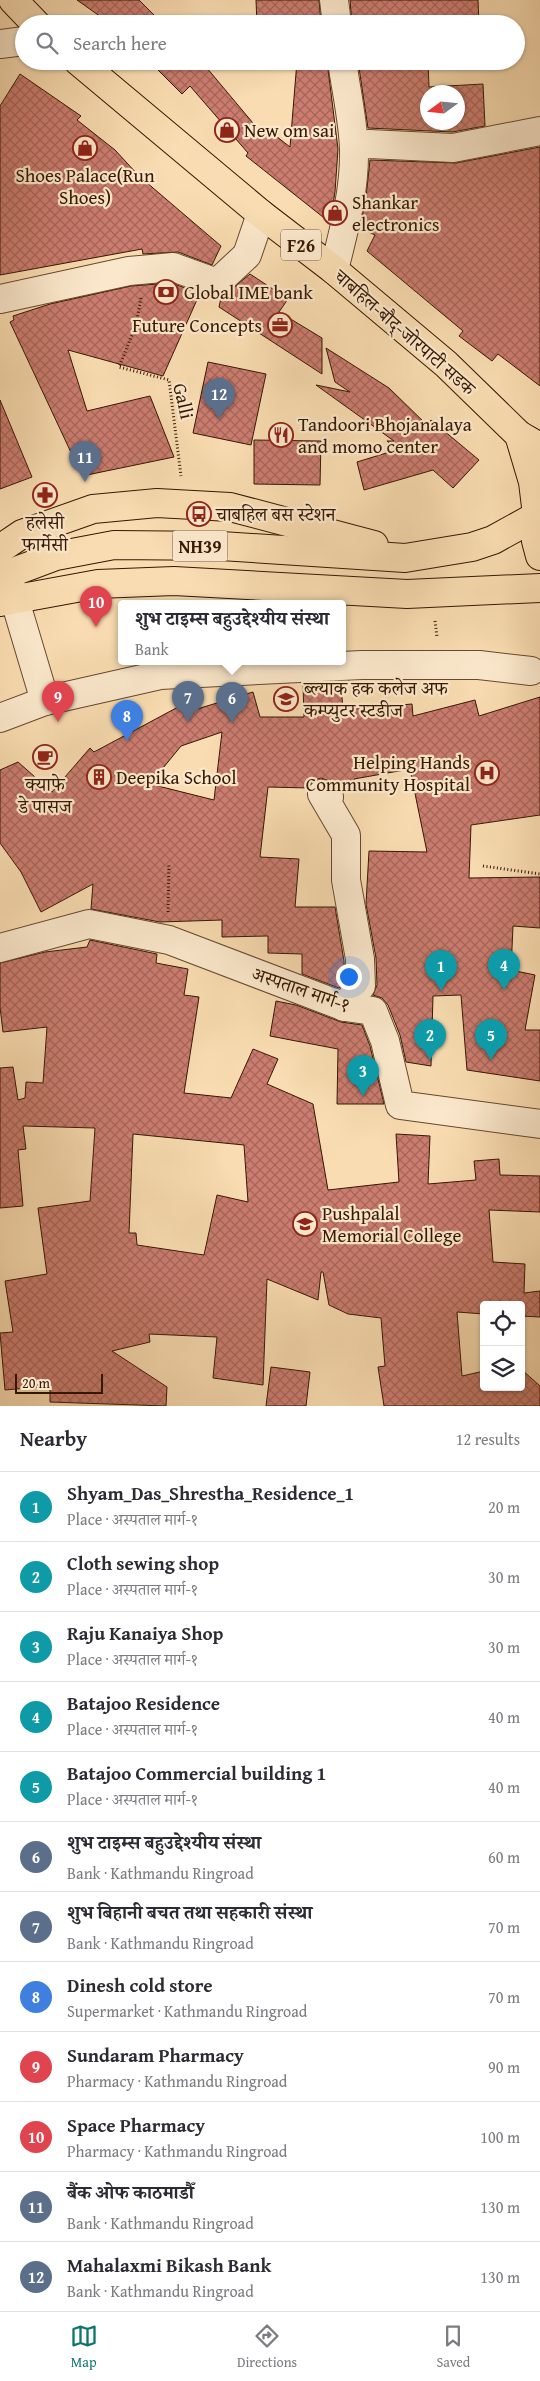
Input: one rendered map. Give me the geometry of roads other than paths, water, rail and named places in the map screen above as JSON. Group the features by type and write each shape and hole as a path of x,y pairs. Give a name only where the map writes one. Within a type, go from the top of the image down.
{"main road":[{"path":"13,0 27,15"},
{"name":"चाबहिल-बौद्-जोरपाटी सडक","path":"89,70 261,214 334,270 446,364 530,441"},
{"path":"530,441 538,515 536,542 540,556"},
{"path":"4,580 22,534 92,509 157,503 230,507 370,544 406,558 472,547 493,540 538,515"},
{"name":"NH39","path":"4,580 56,556 114,545 221,546 406,558"},
{"name":"NH39","path":"4,580 98,584 174,581 407,594 540,588"}],"street":[{"path":"334,0 336,15"},
{"path":"0,44 15,42"},
{"path":"334,270 348,212 353,173 361,145 344,70"},
{"path":"361,145 453,148 540,131"},
{"path":"0,299 129,271 173,267 218,283 247,255 261,214"},
{"path":"4,580 44,700"},
{"path":"0,718 44,700 160,675 362,665 479,665 530,671"},
{"path":"329,798 322,794 346,835 346,880 360,959 361,986 344,1006"},
{"name":"अस्पताल मार्ग-१","path":"0,948 89,924 169,940 344,1006 373,1011 385,1041 400,1105 540,1124"}],"place":[{"name":"New om sai","path":"227,130"},
{"name":"Shoes Palace(Run Shoes)","path":"85,148"},
{"name":"Shankar electronics","path":"335,213"},
{"name":"Global IME bank","path":"166,292"},
{"name":"Future Concepts","path":"280,325"},
{"name":"Mahalaxmi Bikash Bank","path":"219,419"},
{"name":"Tandoori Bhojanalaya and momo center","path":"281,435"},
{"name":"बैंक ओफ काठमाडौँ","path":"85,482"},
{"name":"हलेसी फार्मेसी","path":"45,495"},
{"name":"चाबहिल बस स्टेशन","path":"199,514"},
{"name":"Space Pharmacy","path":"96,627"},
{"name":"ब्ल्याक हक कलेज अफ कम्प्युटर स्टडीज","path":"286,699"},
{"name":"Sundaram Pharmacy","path":"58,722"},
{"name":"शुभ बिहानी बचत तथा सहकारी संस्था","path":"188,722"},
{"name":"शुभ टाइम्स बहुउद्देश्यीय संस्था","path":"232,723"},
{"name":"Dinesh cold store","path":"127,741"},
{"name":"क्याफे डे पासज","path":"45,757"},
{"name":"Helping Hands Community Hospital","path":"487,773"},
{"name":"Deepika School","path":"99,777"},
{"name":"Batajoo Residence","path":"504,990"},
{"name":"Shyam_Das_Shrestha_Residence_1","path":"441,991"},
{"name":"Cloth sewing shop","path":"430,1060"},
{"name":"Batajoo Commercial building 1","path":"491,1060"},
{"name":"Raju Kanaiya Shop","path":"363,1096"},
{"name":"Pushpalal Memorial College","path":"305,1224"}]}
